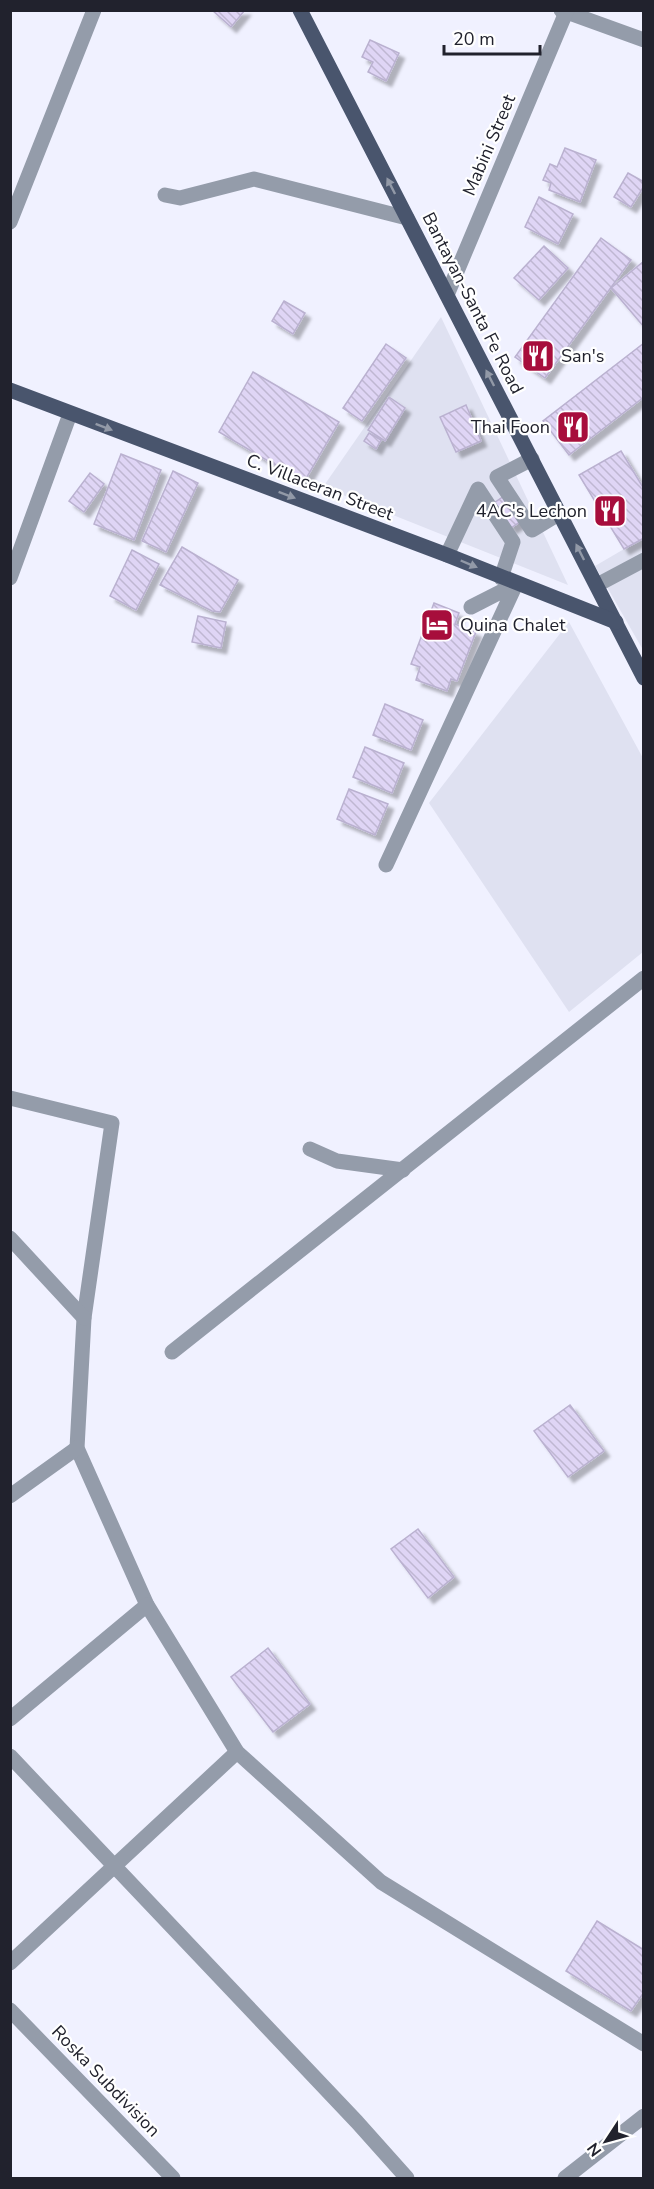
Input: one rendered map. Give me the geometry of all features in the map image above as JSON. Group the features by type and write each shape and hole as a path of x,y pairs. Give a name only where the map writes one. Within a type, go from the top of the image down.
{"main road":[{"name":"Bantayan-Santa Fe Road","path":"300,10 642,670"},
{"name":"C. Villaceran Street","path":"10,390 447,555 616,622"}],"street":[{"path":"10,222 94,10"},
{"path":"565,11 644,40"},
{"name":"Mabini Street","path":"447,295 565,11"},
{"path":"165,195 180,198 254,179 407,218"},
{"path":"10,578 70,414"},
{"path":"447,555 478,489 531,459"},
{"path":"497,477 532,530 560,513"},
{"path":"478,489 513,542 501,578"},
{"path":"597,585 642,563"},
{"path":"471,607 516,584"},
{"path":"386,865 516,584"},
{"path":"172,1353 644,978"},
{"path":"10,1098 112,1123 84,1318 77,1448 147,1605 237,1752 381,1882 644,2044"},
{"path":"310,1149 337,1161 403,1170"},
{"path":"10,1238 84,1318"},
{"path":"10,1496 77,1448"},
{"path":"10,1719 147,1605"},
{"path":"10,1963 237,1752"},
{"path":"10,1756 357,2122 407,2178"},
{"name":"Roska Subdivision","path":"10,2010 173,2178"},
{"path":"565,2178 644,2116"}],"shaded area":[{"path":"441,317 568,585 323,487"},
{"path":"643,538 643,650 595,566"},
{"path":"569,622 644,760 643,952 569,1012 429,803"}],"building":[{"path":"212,10 245,10 231,27"},
{"path":"370,40 399,53 386,81 368,72 373,62 362,57"},
{"path":"565,148 596,160 580,202 549,190 551,183 543,180 550,164 557,167"},
{"path":"628,173 644,182 644,186 631,207 614,197"},
{"path":"539,197 573,214 558,244 525,227"},
{"path":"601,238 631,260 545,378 515,357"},
{"path":"544,246 568,268 539,300 514,278"},
{"path":"644,261 644,327 611,288"},
{"path":"284,301 305,313 293,334 272,321"},
{"path":"644,343 644,397 569,455 543,421"},
{"path":"386,344 406,358 362,421 343,408"},
{"path":"253,372 339,422 304,482 219,432"},
{"path":"389,397 405,408 385,441 368,430"},
{"path":"466,405 481,441 456,452 440,417"},
{"path":"369,433 381,440 376,449 364,441"},
{"path":"621,451 644,489 644,538 624,549 579,475"},
{"path":"121,454 161,470 134,540 94,524"},
{"path":"173,471 198,483 166,552 142,541"},
{"path":"90,473 104,484 84,512 69,501"},
{"path":"504,496 521,521 511,528 494,503"},
{"path":"182,547 238,580 220,612 212,611 160,585"},
{"path":"132,550 159,564 136,610 110,596"},
{"path":"434,603 459,613 455,624 476,632 457,681 451,679 447,691 416,680 420,667 411,664"},
{"path":"198,616 226,622 221,648 192,642"},
{"path":"385,704 423,720 411,750 373,735"},
{"path":"365,747 404,763 392,793 353,777"},
{"path":"349,789 388,804 375,835 337,819"},
{"path":"570,1405 604,1451 568,1477 534,1431"},
{"path":"418,1529 454,1577 428,1598 391,1549"},
{"path":"268,1648 310,1704 273,1732 231,1677"},
{"path":"597,1921 644,1950 644,1992 631,2011 566,1971"}],"place":[{"name":"San's","path":"538,356"},
{"name":"Thai Foon","path":"573,427"},
{"name":"4AC's Lechon","path":"610,511"},
{"name":"Quina Chalet","path":"437,625"}]}
